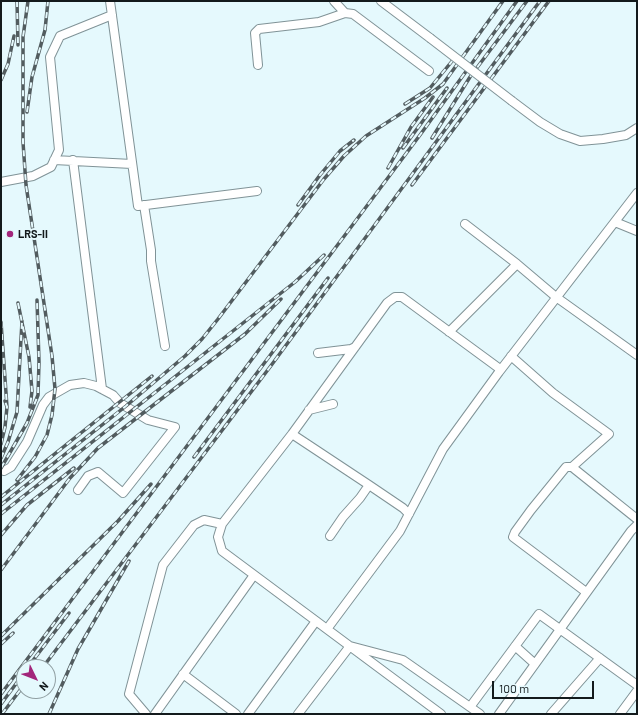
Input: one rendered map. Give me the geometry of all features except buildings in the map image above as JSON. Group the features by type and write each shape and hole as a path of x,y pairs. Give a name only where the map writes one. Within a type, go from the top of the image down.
{"street":[{"path":"110,1 138,206 257,191"},
{"path":"334,1 344,13"},
{"path":"381,1 512,101 560,134 580,141 626,135 637,128"},
{"path":"258,65 255,33 258,29 319,22 344,13 353,14 429,71"},
{"path":"1,182 33,176 50,167 59,150 50,57 60,36 112,14"},
{"path":"54,160 132,164"},
{"path":"73,160 102,389"},
{"path":"327,629 400,531 443,449 500,370 637,193"},
{"path":"144,205 151,250 151,261 165,346"},
{"path":"615,222 637,232"},
{"path":"465,224 517,264 556,297 637,355"},
{"path":"449,332 517,264"},
{"path":"441,714 222,552 218,538 222,524 292,434 387,303 396,297 402,297 500,370"},
{"path":"318,353 351,349 355,347"},
{"path":"511,356 553,393 609,434 572,467"},
{"path":"1,470 4,471 11,467 27,442 43,405 49,397 70,385 84,383 102,389 113,395 120,403 148,420 175,427 123,493 98,472 88,476 78,490"},
{"path":"309,410 332,404"},
{"path":"292,434 403,508 409,514"},
{"path":"586,592 513,537 515,532 566,467 572,467 637,518"},
{"path":"330,536 343,516 360,498 369,485"},
{"path":"146,714 129,694 163,565 194,525 204,520 222,524"},
{"path":"499,714 586,592 637,525"},
{"path":"155,714 254,575"},
{"path":"470,707 539,614 637,685"},
{"path":"248,714 316,621"},
{"path":"350,646 403,660 480,714"},
{"path":"298,714 350,646"},
{"path":"515,646 535,664"},
{"path":"551,714 600,658"},
{"path":"183,674 236,714"},
{"path":"620,714 637,691"}],"railway":[{"path":"17,1 18,45"},
{"path":"17,480 35,457 47,435 52,415 55,389 52,356 26,185 23,142 23,37 28,1"},
{"path":"27,112 32,77 45,30 48,1"},
{"path":"1,505 126,406 185,356 202,339 324,179 344,156 366,136 425,98 443,84 503,1"},
{"path":"1,694 420,135 517,1"},
{"path":"432,138 470,77 527,1"},
{"path":"49,659 270,367 540,1"},
{"path":"412,185 549,1"},
{"path":"1,80 8,64 14,36"},
{"path":"405,104 430,88 453,60"},
{"path":"403,148 447,88"},
{"path":"388,168 411,127 433,97"},
{"path":"298,205 340,151 354,140"},
{"path":"1,514 295,282 324,255"},
{"path":"194,457 328,278"},
{"path":"1,570 70,478 98,448 245,334 281,299"},
{"path":"1,468 27,423 38,395 39,362 37,300"},
{"path":"18,303 29,357 32,391 30,407"},
{"path":"1,458 8,442 17,412 22,321"},
{"path":"1,322 7,407"},
{"path":"1,497 152,376"},
{"path":"1,444 5,427 7,407 5,401"},
{"path":"1,535 27,505 74,468"},
{"path":"1,636 118,521 151,484"},
{"path":"49,714 78,649 129,561"},
{"path":"34,659 69,613"},
{"path":"1,644 13,633"},
{"path":"1,704 16,684"},
{"path":"2,714 16,696"}],"place":[{"name":"LRS-II","path":"10,234"}]}
